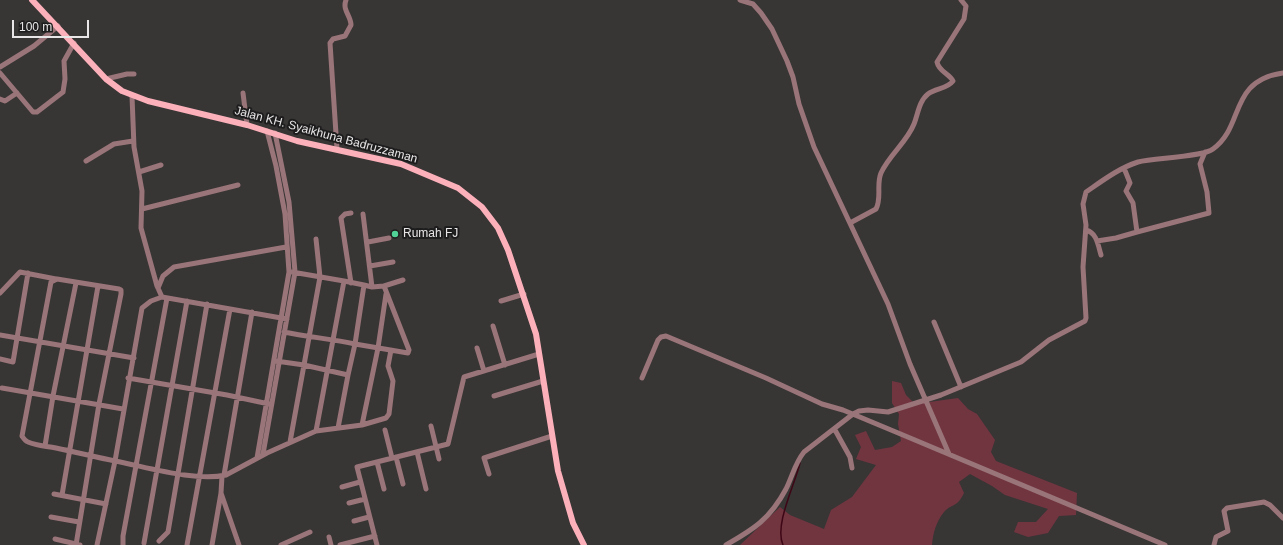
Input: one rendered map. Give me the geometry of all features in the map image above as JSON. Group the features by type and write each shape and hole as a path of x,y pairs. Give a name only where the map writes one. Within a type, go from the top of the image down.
{"main road":[{"name":"Jalan KH. Syaikhuna Badruzzaman","path":"32,0 74,43 106,79 122,91 132,96 247,125 297,141 401,164 438,179 471,197 482,207 498,228 508,250 524,294 536,334 558,471 573,523 584,545"}],"street":[{"path":"337,149 330,43 333,39 345,36 351,26 346,12 346,0"},
{"path":"740,0 753,4 772,29 794,76 799,104 814,147 888,304 925,400 949,454"},
{"path":"850,222 876,209 880,198 878,190 881,174 892,154 914,124 920,104 928,94 946,87 952,81 951,78 942,72 937,62 964,19 966,6 961,0"},
{"path":"0,67 34,46 58,26"},
{"path":"0,73 35,112 64,92 66,79 64,61 74,43"},
{"path":"726,545 752,530 764,521 786,489 798,459 811,446 835,430 853,414 859,411 868,410 888,412 961,387 1021,362 1049,340 1085,321 1083,267 1086,230 1083,204 1086,192 1124,168 1140,162 1213,150 1225,137 1240,103 1252,86 1264,77 1283,73"},
{"path":"106,79 127,74 134,74"},
{"path":"0,99 6,101 17,93"},
{"path":"243,93 247,125"},
{"path":"123,545 165,297 158,288 141,228 142,191 133,141 132,96"},
{"path":"267,131 276,166 285,214 286,247 292,272"},
{"path":"257,458 273,361 284,318 292,272 289,202 275,133"},
{"path":"86,161 114,144 133,141"},
{"path":"1097,241 1116,238 1210,213 1207,192 1200,164 1205,152"},
{"path":"139,172 161,165"},
{"path":"1124,168 1130,182 1126,191 1133,203 1137,232"},
{"path":"142,209 238,185"},
{"path":"351,283 341,218 345,214 352,213"},
{"path":"363,214 368,242 372,287"},
{"path":"1086,230 1091,232 1097,241 1100,255"},
{"path":"368,242 389,238"},
{"path":"290,442 308,336 320,277 316,239"},
{"path":"158,288 163,276 174,267 286,247"},
{"path":"370,266 393,262"},
{"path":"0,293 20,272 57,280 121,290 110,354 99,404 77,545 55,539"},
{"path":"292,272 385,289 403,280"},
{"path":"0,359 13,362 28,273"},
{"path":"57,280 51,282 22,436 26,442 91,456 200,477 223,476 263,454 316,432 362,425 384,419 388,416 393,381 388,366 392,350"},
{"path":"316,432 344,281"},
{"path":"46,446 53,396 76,282"},
{"path":"338,428 355,344 364,285"},
{"path":"62,495 68,451 88,350 98,286"},
{"path":"362,425 378,348 385,289"},
{"path":"284,332 334,338 355,344 392,350 406,354 409,350 385,289"},
{"path":"501,300 524,294"},
{"path":"97,545 115,461 128,378 134,358 142,308 151,301 165,297 284,318"},
{"path":"144,543 187,301"},
{"path":"159,541 168,532 207,304"},
{"path":"188,545 230,308"},
{"path":"212,545 252,312"},
{"path":"263,454 284,332 284,318"},
{"path":"934,322 961,387"},
{"path":"493,326 505,365"},
{"path":"0,335 134,358"},
{"path":"642,378 658,340 661,337 666,336 788,387 822,404 853,414 1165,545"},
{"path":"477,348 484,371"},
{"path":"377,545 357,467 448,444 464,377 539,354"},
{"path":"273,361 304,365 348,375"},
{"path":"128,378 266,402 272,405"},
{"path":"494,396 543,381"},
{"path":"2,388 123,409"},
{"path":"431,426 439,459"},
{"path":"385,430 403,484"},
{"path":"835,430 850,457 852,468"},
{"path":"489,474 484,458 552,436"},
{"path":"417,452 426,489"},
{"path":"377,462 384,489"},
{"path":"342,487 360,482"},
{"path":"221,493 239,545"},
{"path":"54,494 106,504"},
{"path":"349,503 365,499"},
{"path":"1214,545 1216,537 1228,531 1224,510 1227,508 1264,502 1270,505 1283,518"},
{"path":"51,517 80,522"},
{"path":"354,521 369,517"},
{"path":"281,545 310,532"},
{"path":"340,545 354,543 374,536"},
{"path":"329,537 331,545"}],"shaded area":[{"path":"892,381 901,383 906,395 915,404 958,398 968,409 977,414 995,440 991,452 996,461 1077,493 1076,515 1059,516 1048,533 1028,537 1014,532 1018,522 1036,522 1048,509 1005,495 970,474 959,482 964,493 957,503 947,509 941,516 935,528 932,545 740,545 780,507 790,515 824,529 831,510 852,497 876,465 856,459 861,447 855,435 866,431 875,450 892,447 901,441 898,424 899,414 892,403"}],"waterway":[{"path":"783,545 781,537 783,516 800,463"}],"place":[{"name":"Rumah FJ","path":"395,234"}]}
